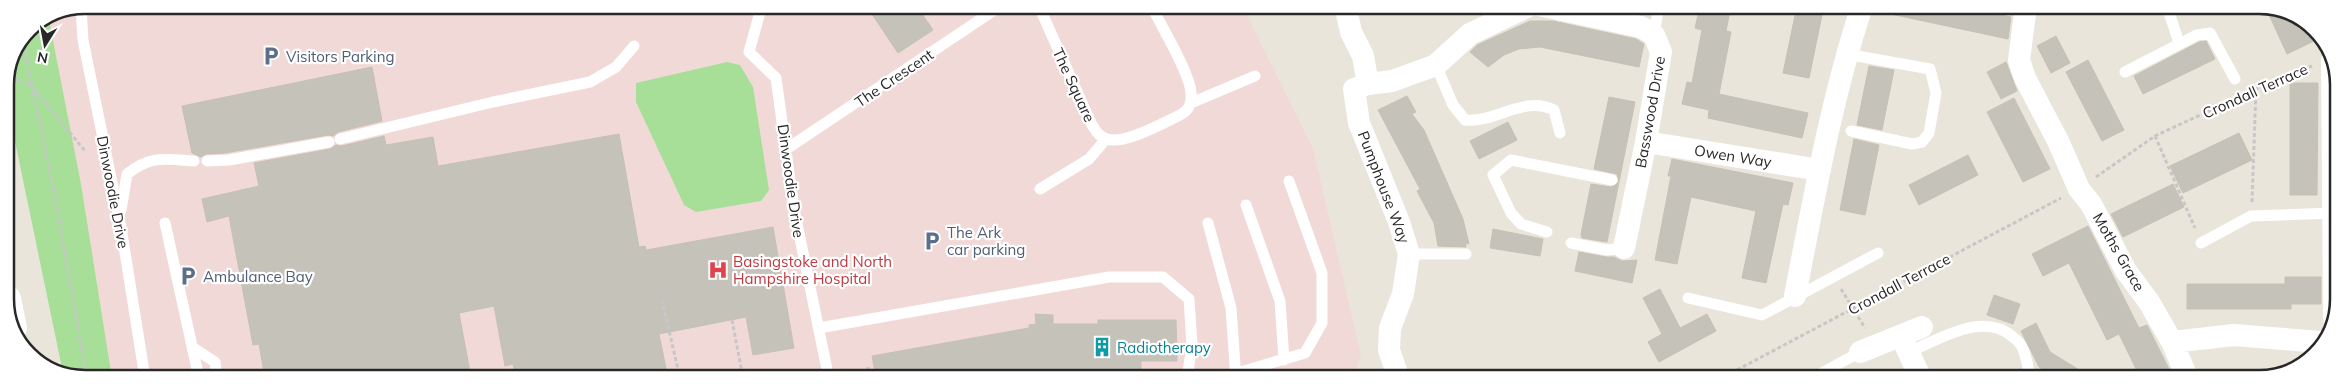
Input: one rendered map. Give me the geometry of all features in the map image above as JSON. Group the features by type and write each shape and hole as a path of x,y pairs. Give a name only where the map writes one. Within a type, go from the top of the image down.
{"street":[{"path":"1347,14 1352,32 1363,56 1368,84 1392,81 1436,65 1470,34 1514,14"},
{"name":"Basswood Drive","path":"1578,14 1641,27 1654,34 1661,52 1646,142 1624,248"},
{"path":"1795,296 1820,170 1846,54 1859,14"},
{"path":"2025,14 2019,60 2025,78 2058,141 2079,189"},
{"path":"2323,62 2330,168"},
{"name":"Pumphouse Way","path":"1368,84 1354,89 1359,122 1400,222 1409,254 1403,294 1390,328 1389,350 1396,370"},
{"name":"Owen Way","path":"1646,142 1820,170"},
{"name":"Moths Grace","path":"2079,189 2091,204 2126,271 2149,302 2172,342 2184,370"},
{"path":"2172,342 2234,334 2316,342"},
{"path":"1868,349 1911,338 1920,370"}],"lane":[{"name":"Dinwoodie Drive","path":"81,14 83,40 121,227 144,370"},
{"name":"Dinwoodie Drive","path":"759,14 749,52 776,78 794,209 827,370"},
{"name":"The Crescent","path":"785,150 989,14"},
{"name":"The Square","path":"1042,14 1091,123 1098,134 1106,139"},
{"path":"1040,190 1089,159 1106,139 1117,141 1188,110 1191,103 1190,82 1156,14"},
{"path":"1654,34 1658,14"},
{"path":"2170,14 2180,43"},
{"path":"2125,72 2197,35 2210,33 2235,78"},
{"path":"207,161 229,160 335,140 493,102 590,82 616,67 634,46"},
{"path":"1846,54 1930,69 1936,93 1929,134 1922,142 1912,144 1851,132"},
{"path":"1436,65 1453,105 1465,120 1477,121 1523,105 1542,105 1554,110 1560,133"},
{"path":"1191,103 1255,76"},
{"path":"121,227 122,193 127,174 138,165 156,158 194,161"},
{"path":"1547,232 1522,224 1510,213 1493,175 1511,160 1612,180"},
{"path":"1254,370 1305,353 1322,323 1322,273 1289,181"},
{"path":"1246,205 1280,302 1284,360"},
{"path":"2201,243 2252,216 2330,213"},
{"path":"165,223 197,370"},
{"path":"1208,223 1230,308 1235,370"},
{"path":"1571,243 1607,250 1624,248"},
{"path":"1688,298 1762,316 1795,296 1878,253"},
{"path":"1409,254 1466,254"},
{"path":"819,328 1109,277 1163,277 1189,299 1192,345 1188,370"},
{"path":"1911,338 1973,326 1991,326 2005,330 2021,344 2027,360 2028,370"},
{"path":"192,347 215,362 216,370"},
{"path":"1829,370 1868,349"}],"path":[{"path":"24,48 85,370"},
{"name":"Crondall Terrace","path":"1737,370 2079,189 2155,136 2256,89 2323,62"},
{"path":"14,78 32,86 85,151"},
{"path":"2252,216 2256,89"},
{"path":"2155,136 2201,243"},
{"path":"1833,276 1853,308 1868,349"},
{"path":"662,300 678,370"},
{"path":"732,320 741,370"}],"shaded area":[{"name":"Basingstoke and North Hampshire Hospital","path":"1246,14 1313,148 1361,356 1356,370 111,370 81,184 50,23 71,15"}],"green space":[{"path":"50,23 81,184 111,370 76,370 62,366 14,136 14,85 15,71 19,58 26,45"},
{"path":"727,62 740,65 753,87 769,190 761,201 696,212 684,205 636,102 636,83"}],"building":[{"path":"872,14 922,14 933,30 898,53"},
{"path":"1698,14 1729,14 1726,31 1731,32 1719,94 1808,113 1802,138 1708,118 1709,110 1682,104 1687,82 1692,83 1702,30 1695,28"},
{"path":"1795,14 1822,15 1809,78 1783,73"},
{"path":"1891,14 1996,14 2011,17 2008,39"},
{"path":"2269,14 2296,24 2299,30 2302,28 2306,31 2314,41 2287,54"},
{"path":"1530,21 1553,21 1636,39 1644,44 1639,67 1540,47 1519,49 1504,55 1488,67 1470,52 1477,45"},
{"path":"2056,36 2070,63 2051,73 2037,46"},
{"path":"2206,41 2215,59 2143,94 2134,76 2199,42"},
{"path":"2088,60 2124,130 2102,141 2066,72"},
{"path":"2006,62 2017,91 2001,99 1987,72"},
{"path":"1869,66 1894,70 1882,130 1857,125"},
{"path":"372,67 382,121 338,132 333,136 328,135 225,153 206,154 201,157 192,153 182,106"},
{"path":"2290,83 2318,83 2317,195 2290,195"},
{"path":"1407,96 1416,112 1412,114 1424,130 1463,219 1469,244 1466,243 1466,247 1438,246 1434,223 1417,191 1420,189 1378,110"},
{"path":"1609,97 1635,102 1619,182 1617,174 1594,169"},
{"path":"2014,98 2050,169 2023,182 1987,112"},
{"path":"1508,122 1517,140 1479,159 1470,141"},
{"path":"2239,133 2252,160 2183,193 2170,166"},
{"name":"Basingstoke and North Hampshire Hospital","path":"619,134 639,247 645,246 646,250 773,227 794,348 753,355 746,317 659,334 666,370 514,370 513,364 505,366 494,306 459,313 470,370 264,370 259,344 253,345 229,216 207,222 202,199 259,186 254,163 330,149 336,145 342,146 384,136 386,145 433,137 438,166"},
{"path":"1854,139 1879,145 1865,215 1840,210"},
{"path":"1968,155 1978,175 1919,205 1909,185"},
{"path":"1672,159 1793,183 1788,205 1783,204 1766,283 1742,278 1756,211 1691,197 1677,264 1655,260 1671,176 1668,176"},
{"path":"1619,182 1607,242 1582,238 1581,234 1591,184 1611,187"},
{"path":"2173,184 2184,207 2123,237 2111,214"},
{"path":"2088,226 2139,328 2147,325 2170,370 2137,370 2119,334 2107,340 2069,263 2043,276 2032,254"},
{"path":"1493,229 1543,239 1540,256 1490,248"},
{"path":"1579,252 1614,257 1622,261 1637,260 1632,283 1575,271"},
{"path":"2285,277 2321,277 2321,304 2291,304 2291,309 2187,309 2187,284 2285,284"},
{"path":"1660,289 1680,328 1707,314 1716,331 1659,362 1648,342 1662,334 1643,298"},
{"path":"1994,295 2020,304 2013,324 1987,315"},
{"path":"1035,314 1053,315 1053,324 1098,324 1098,320 1176,320 1177,361 1141,361 1141,370 874,370 872,356 1029,328 1029,325 1036,324"},
{"path":"2036,323 2050,352 2079,370 2044,370 2039,367 2021,331"}],"place":[{"name":"Visitors Parking","path":"271,56"},
{"name":"The Ark car parking","path":"932,241"},
{"name":"Basingstoke and North Hampshire Hospital","path":"718,270"},
{"name":"Ambulance Bay","path":"188,276"},
{"name":"Radiotherapy","path":"1102,347"}]}
